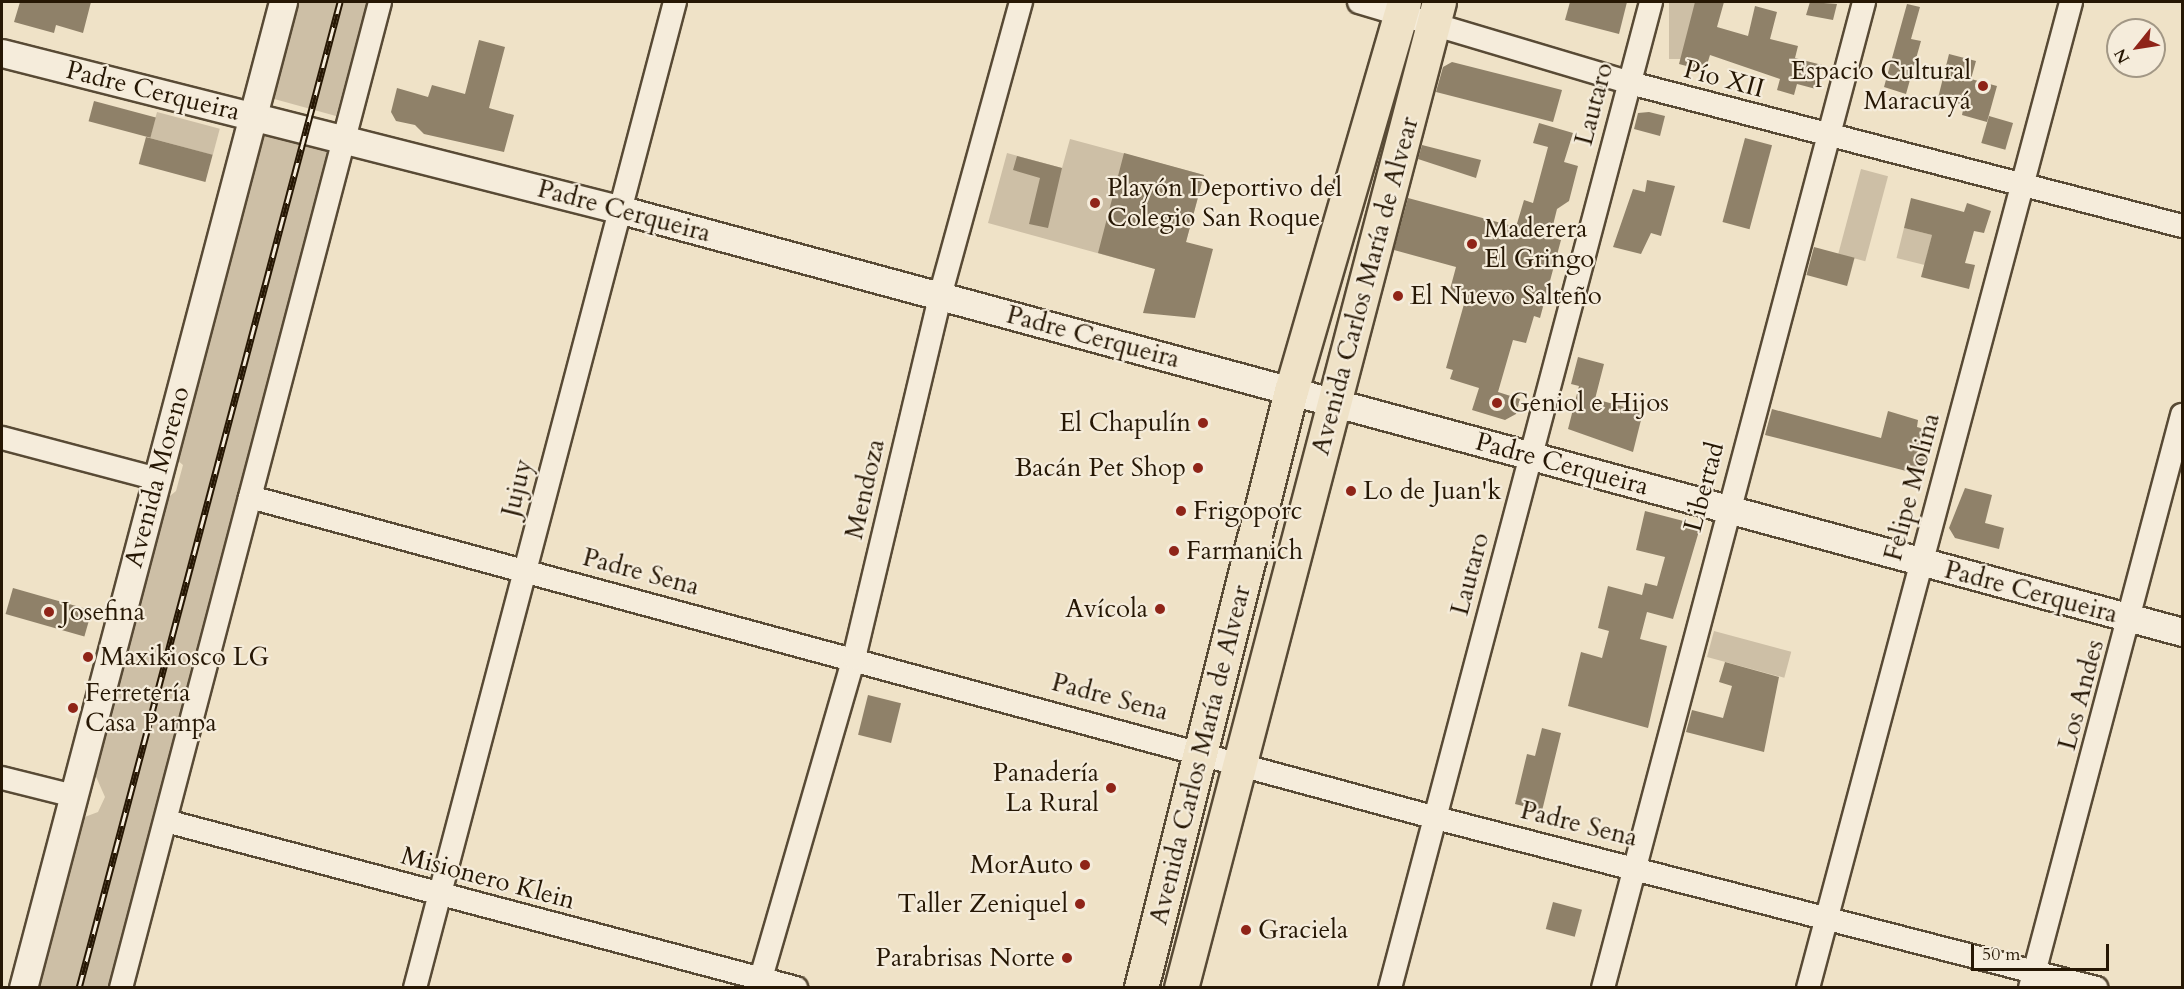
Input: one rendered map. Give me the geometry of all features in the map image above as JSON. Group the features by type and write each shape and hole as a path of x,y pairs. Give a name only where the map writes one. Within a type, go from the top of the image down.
{"main road":[{"name":"Avenida Carlos María de Alvear","path":"1157,987 1221,756 1312,396 1418,10"},
{"name":"Avenida Carlos María de Alvear","path":"1140,987 1221,756"},
{"name":"Avenida Carlos María de Alvear","path":"1181,987 1221,756"}],"street":[{"name":"Avenida Moreno","path":"23,987 251,116 283,2"},
{"path":"121,987 342,138 380,2"},
{"name":"Jujuy","path":"415,987 618,209 675,2"},
{"name":"Mendoza","path":"759,983 854,658 940,296 1021,2"},
{"name":"Pío XII","path":"1359,2 1418,10 1630,83 1827,137 2023,183 2182,226"},
{"name":"Lautaro","path":"1390,987 1651,2"},
{"name":"Libertad","path":"1603,987 1863,2"},
{"name":"Felipe Molina","path":"1808,987 2071,2"},
{"name":"Padre Cerqueira","path":"2,53 618,209 2182,632"},
{"name":"Los Andes","path":"2034,980 2182,415"},
{"path":"2,438 157,479"},
{"name":"Padre Sena","path":"250,497 1221,756 1436,818 1827,917 2034,980 2096,987"},
{"path":"2,778 74,795"},
{"name":"Misionero Klein","path":"166,821 759,983 796,987"}],"shaded area":[{"path":"296,2 367,2 336,116 267,97"},
{"path":"1669,2 1695,2 1695,59 1669,59"},
{"path":"157,112 220,129 213,155 150,138"},
{"path":"273,130 321,140 328,153 110,987 36,988 82,818 98,812 105,797 94,772 160,504 176,491 183,465 176,459 255,141"},
{"name":"Playón Deportivo del Colegio San Roque","path":"1070,139 1204,175 1177,275 988,223 1007,153 1062,168"},
{"path":"1861,169 1888,176 1865,261 1838,254"},
{"path":"1904,228 1932,235 1925,265 1897,258"},
{"path":"1714,631 1791,652 1784,678 1707,657"}],"building":[{"path":"20,2 91,2 83,33 56,25 54,33 14,22"},
{"path":"1570,2 1627,2 1619,34 1565,20"},
{"path":"1695,2 1724,2 1717,27 1748,36 1755,6 1777,12 1770,39 1798,46 1795,58 1822,65 1816,89 1797,84 1794,95 1777,90 1780,79 1710,55 1705,71 1679,64"},
{"path":"1810,2 1837,4 1833,20 1806,15"},
{"path":"1907,4 1920,7 1911,39 1921,41 1906,94 1884,87"},
{"path":"479,40 505,47 489,108 514,115 504,152 424,134 415,125 396,121 391,112 397,88 428,97 432,85 465,94"},
{"path":"1949,54 1976,61 1971,79 1997,86 1987,122 1962,115 1964,105 1938,98"},
{"path":"1452,62 1562,90 1553,122 1436,92 1443,67"},
{"path":"94,101 156,118 150,138 89,121"},
{"path":"1649,112 1665,116 1660,136 1634,129 1638,113"},
{"path":"1989,116 2013,123 2005,150 1981,143"},
{"path":"1539,123 1573,133 1564,162 1578,166 1569,201 1557,209 1550,237 1561,240 1540,318 1534,316 1526,343 1513,340 1498,392 1520,399 1516,414 1505,420 1472,410 1479,388 1450,379 1453,370 1446,368 1466,297 1449,293 1456,267 1394,250 1408,198 1516,227 1524,200 1533,203 1548,147 1533,143"},
{"path":"146,137 213,155 205,182 139,164"},
{"path":"1745,138 1772,145 1750,229 1722,222"},
{"path":"1422,145 1481,160 1476,178 1418,159"},
{"path":"1124,153 1204,175 1186,242 1213,249 1195,318 1143,313 1155,269 1098,253"},
{"path":"1017,156 1062,168 1048,228 1029,224 1040,178 1013,170"},
{"path":"1647,180 1675,186 1661,236 1651,233 1641,254 1613,247 1633,189 1645,192"},
{"path":"1911,198 1964,212 1967,203 1991,211 1984,233 1974,231 1965,263 1975,265 1969,289 1921,277 1932,235 1904,228"},
{"path":"1814,247 1855,258 1847,286 1806,275"},
{"path":"1578,357 1604,364 1595,399 1643,412 1633,452 1568,429 1579,386 1571,384"},
{"path":"1772,409 1881,438 1888,411 1918,420 1917,427 1924,429 1917,454 1927,456 1922,475 1765,435"},
{"path":"1965,488 1992,495 1985,523 2004,528 1999,549 1955,538 1949,528"},
{"path":"1645,511 1695,524 1699,531 1673,619 1647,612 1640,639 1667,646 1648,728 1568,706 1581,652 1602,658 1609,631 1598,628 1608,586 1642,595 1645,583 1657,586 1665,557 1636,550"},
{"name":"Josefina","path":"13,588 92,611 84,637 6,614"},
{"path":"1725,662 1779,677 1764,752 1686,732 1692,710 1723,718 1732,686 1719,682"},
{"path":"868,695 901,703 891,743 858,735"},
{"path":"1542,728 1561,733 1542,811 1515,804 1527,754 1535,756"},
{"path":"1553,902 1582,910 1575,937 1546,929"}],"railway":[{"path":"79,988 340,2"}],"place":[{"name":"Espacio Cultural Maracuyá","path":"1983,86"},
{"name":"Playón Deportivo del Colegio San Roque","path":"1095,203"},
{"name":"Maderera El Gringo","path":"1472,244"},
{"name":"El Nuevo Salteño","path":"1398,296"},
{"name":"Geniol e Hijos","path":"1497,403"},
{"name":"El Chapulín","path":"1203,423"},
{"name":"Bacán Pet Shop","path":"1198,468"},
{"name":"Lo de Juan'k","path":"1351,491"},
{"name":"Frigoporc","path":"1181,511"},
{"name":"Farmanich","path":"1174,551"},
{"name":"Avícola","path":"1160,609"},
{"name":"Josefina","path":"49,612"},
{"name":"Maxikiosco LG","path":"88,657"},
{"name":"Ferretería Casa Pampa","path":"73,708"},
{"name":"Panadería La Rural","path":"1111,788"},
{"name":"MorAuto","path":"1085,865"},
{"name":"Taller Zeniquel","path":"1080,904"},
{"name":"Graciela","path":"1246,930"},
{"name":"Parabrisas Norte","path":"1067,958"}]}
